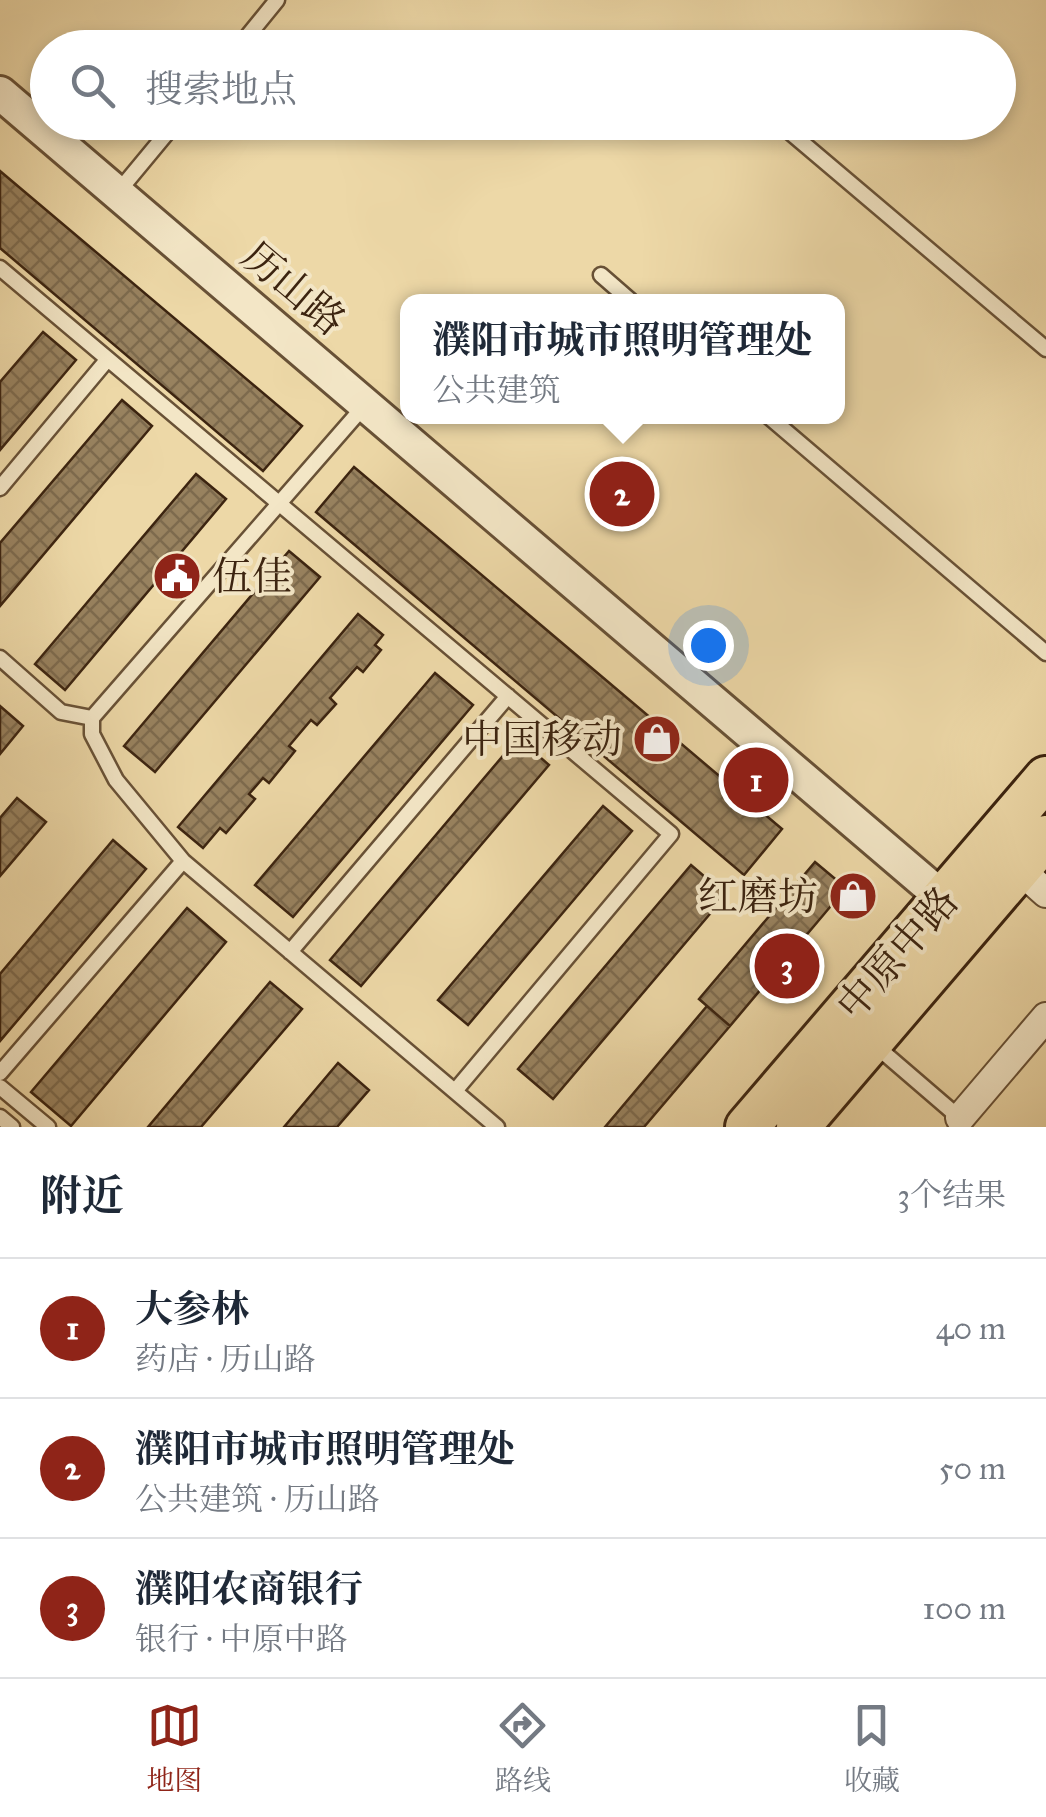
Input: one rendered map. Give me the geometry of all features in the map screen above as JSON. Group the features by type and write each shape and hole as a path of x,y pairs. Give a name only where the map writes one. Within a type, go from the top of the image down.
{"main road":[{"name":"中原中路","path":"747,1127 1046,778"},
{"name":"中原中路","path":"798,1127 871,1042 1037,866"}],"street":[{"name":"历山路","path":"0,92 30,118"},
{"name":"历山路","path":"56,140 943,898"},
{"path":"965,1123 1046,1017"}],"lane":[{"path":"253,30 278,0"},
{"path":"118,193 161,140"},
{"path":"799,140 1046,349"},
{"path":"0,268 671,834 455,1091"},
{"path":"601,275 623,294"},
{"path":"0,488 107,360"},
{"path":"366,404 92,718 92,734 116,780 183,862 497,1127"},
{"path":"777,424 1046,653"},
{"path":"0,658 61,712 92,718"},
{"path":"290,952 508,696"},
{"path":"0,1073 183,862"},
{"path":"871,1042 965,1123"},
{"path":"0,1087 48,1127"},
{"path":"0,1117 12,1127"}],"building":[{"path":"0,171 302,426 263,471 0,248"},
{"path":"43,332 76,360 0,450 0,382"},
{"path":"122,400 152,426 0,606 0,543"},
{"path":"354,467 782,829 744,875 316,512"},
{"path":"196,474 226,499 65,690 35,664"},
{"path":"289,551 320,577 155,772 124,746"},
{"path":"358,614 383,635 375,645 381,650 363,672 357,667 330,698 336,704 317,725 311,720 289,746 295,751 269,783 263,778 249,794 255,799 226,833 220,828 203,848 178,827"},
{"path":"435,673 473,705 293,917 255,885"},
{"path":"0,706 23,726 0,754"},
{"path":"518,738 549,765 361,986 330,960"},
{"path":"17,798 46,822 0,876 0,818"},
{"path":"603,806 632,831 468,1025 438,1000"},
{"path":"113,840 146,869 0,1041 0,974"},
{"path":"815,862 846,888 730,1026 699,999"},
{"path":"691,865 726,895 553,1099 518,1069"},
{"path":"187,908 226,942 71,1126 31,1092"},
{"path":"270,982 302,1009 201,1127 148,1127"},
{"path":"707,1006 730,1026 644,1127 605,1127"},
{"path":"338,1063 369,1090 337,1127 284,1127"}],"place":[{"name":"濮阳市城市照明管理处","path":"622,494"},
{"name":"伍佳","path":"177,576"},
{"name":"中国移动","path":"657,739"},
{"name":"大参林","path":"756,780"},
{"name":"红磨坊","path":"853,896"},
{"name":"濮阳农商银行","path":"787,966"}]}
